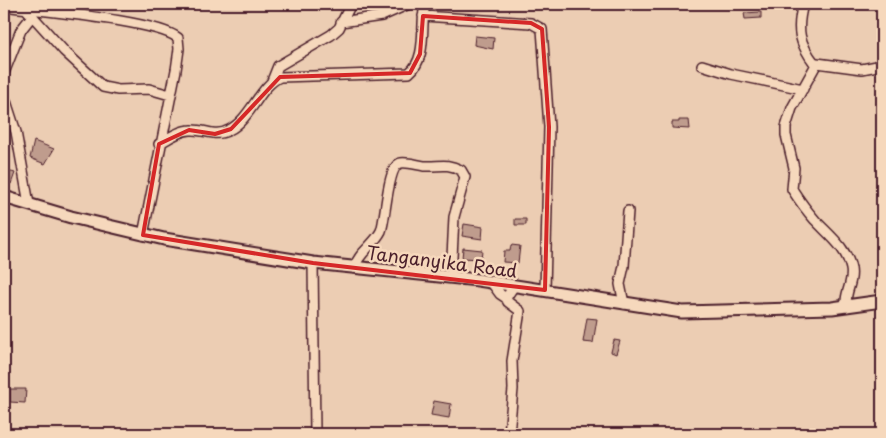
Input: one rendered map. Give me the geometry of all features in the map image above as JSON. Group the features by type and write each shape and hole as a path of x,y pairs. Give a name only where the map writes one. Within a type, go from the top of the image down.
{"street":[{"path":"159,144 184,131 192,130 215,134 231,129 247,114 272,81 278,66 331,35 339,28 350,4"},
{"path":"404,4 424,9 531,24 542,29 549,127 545,290"},
{"path":"341,22 382,16 409,4"},
{"path":"803,4 800,19 802,47 815,64"},
{"path":"4,6 29,13 64,51 103,87 118,90 149,89 170,94"},
{"path":"4,73 29,13 43,8 113,20 176,36 179,40 179,49 159,144 143,235"},
{"path":"272,81 280,77 307,75 409,73 416,64 420,54 424,9"},
{"path":"815,64 824,62 862,69 882,65"},
{"path":"815,64 792,108 786,127 786,136 794,168 792,188 809,213 835,240 844,253 852,272 846,301 847,307"},
{"path":"702,65 731,74 803,89"},
{"path":"4,95 16,132 30,204"},
{"path":"354,268 358,258 380,233 390,182 396,166 401,163 430,166 443,164 461,170 465,177 454,217 451,278"},
{"name":"Tanganyika Road","path":"4,197 143,235 313,263 545,290 682,312 718,313 847,307 882,300"},
{"path":"624,304 620,284 624,266 628,211"},
{"path":"313,263 315,434"},
{"path":"492,283 500,294 520,311 512,361 513,389 509,434"},
{"path":"506,298 514,286"}],"highlighted area":[{"path":"423,16 531,23 542,29 549,127 545,290 313,263 143,235 159,144 189,130 215,134 231,129 280,77 410,73 420,54"}],"building":[{"path":"761,12 761,18 745,19 744,13"},
{"path":"475,36 494,38 493,49 474,45"},
{"path":"679,120 689,120 690,129 672,128 672,122 679,122"},
{"path":"34,141 54,149 45,164 30,158"},
{"path":"4,170 15,173 11,184 4,182"},
{"path":"515,219 526,219 526,225 515,225"},
{"path":"464,224 483,227 482,239 462,236"},
{"path":"511,245 520,246 518,263 503,262 504,251 510,251"},
{"path":"463,248 482,250 481,259 462,258"},
{"path":"587,318 597,319 593,343 583,342"},
{"path":"614,340 620,341 616,354 611,352"},
{"path":"10,389 26,389 25,403 10,402"},
{"path":"434,401 451,404 449,418 431,415"}]}
